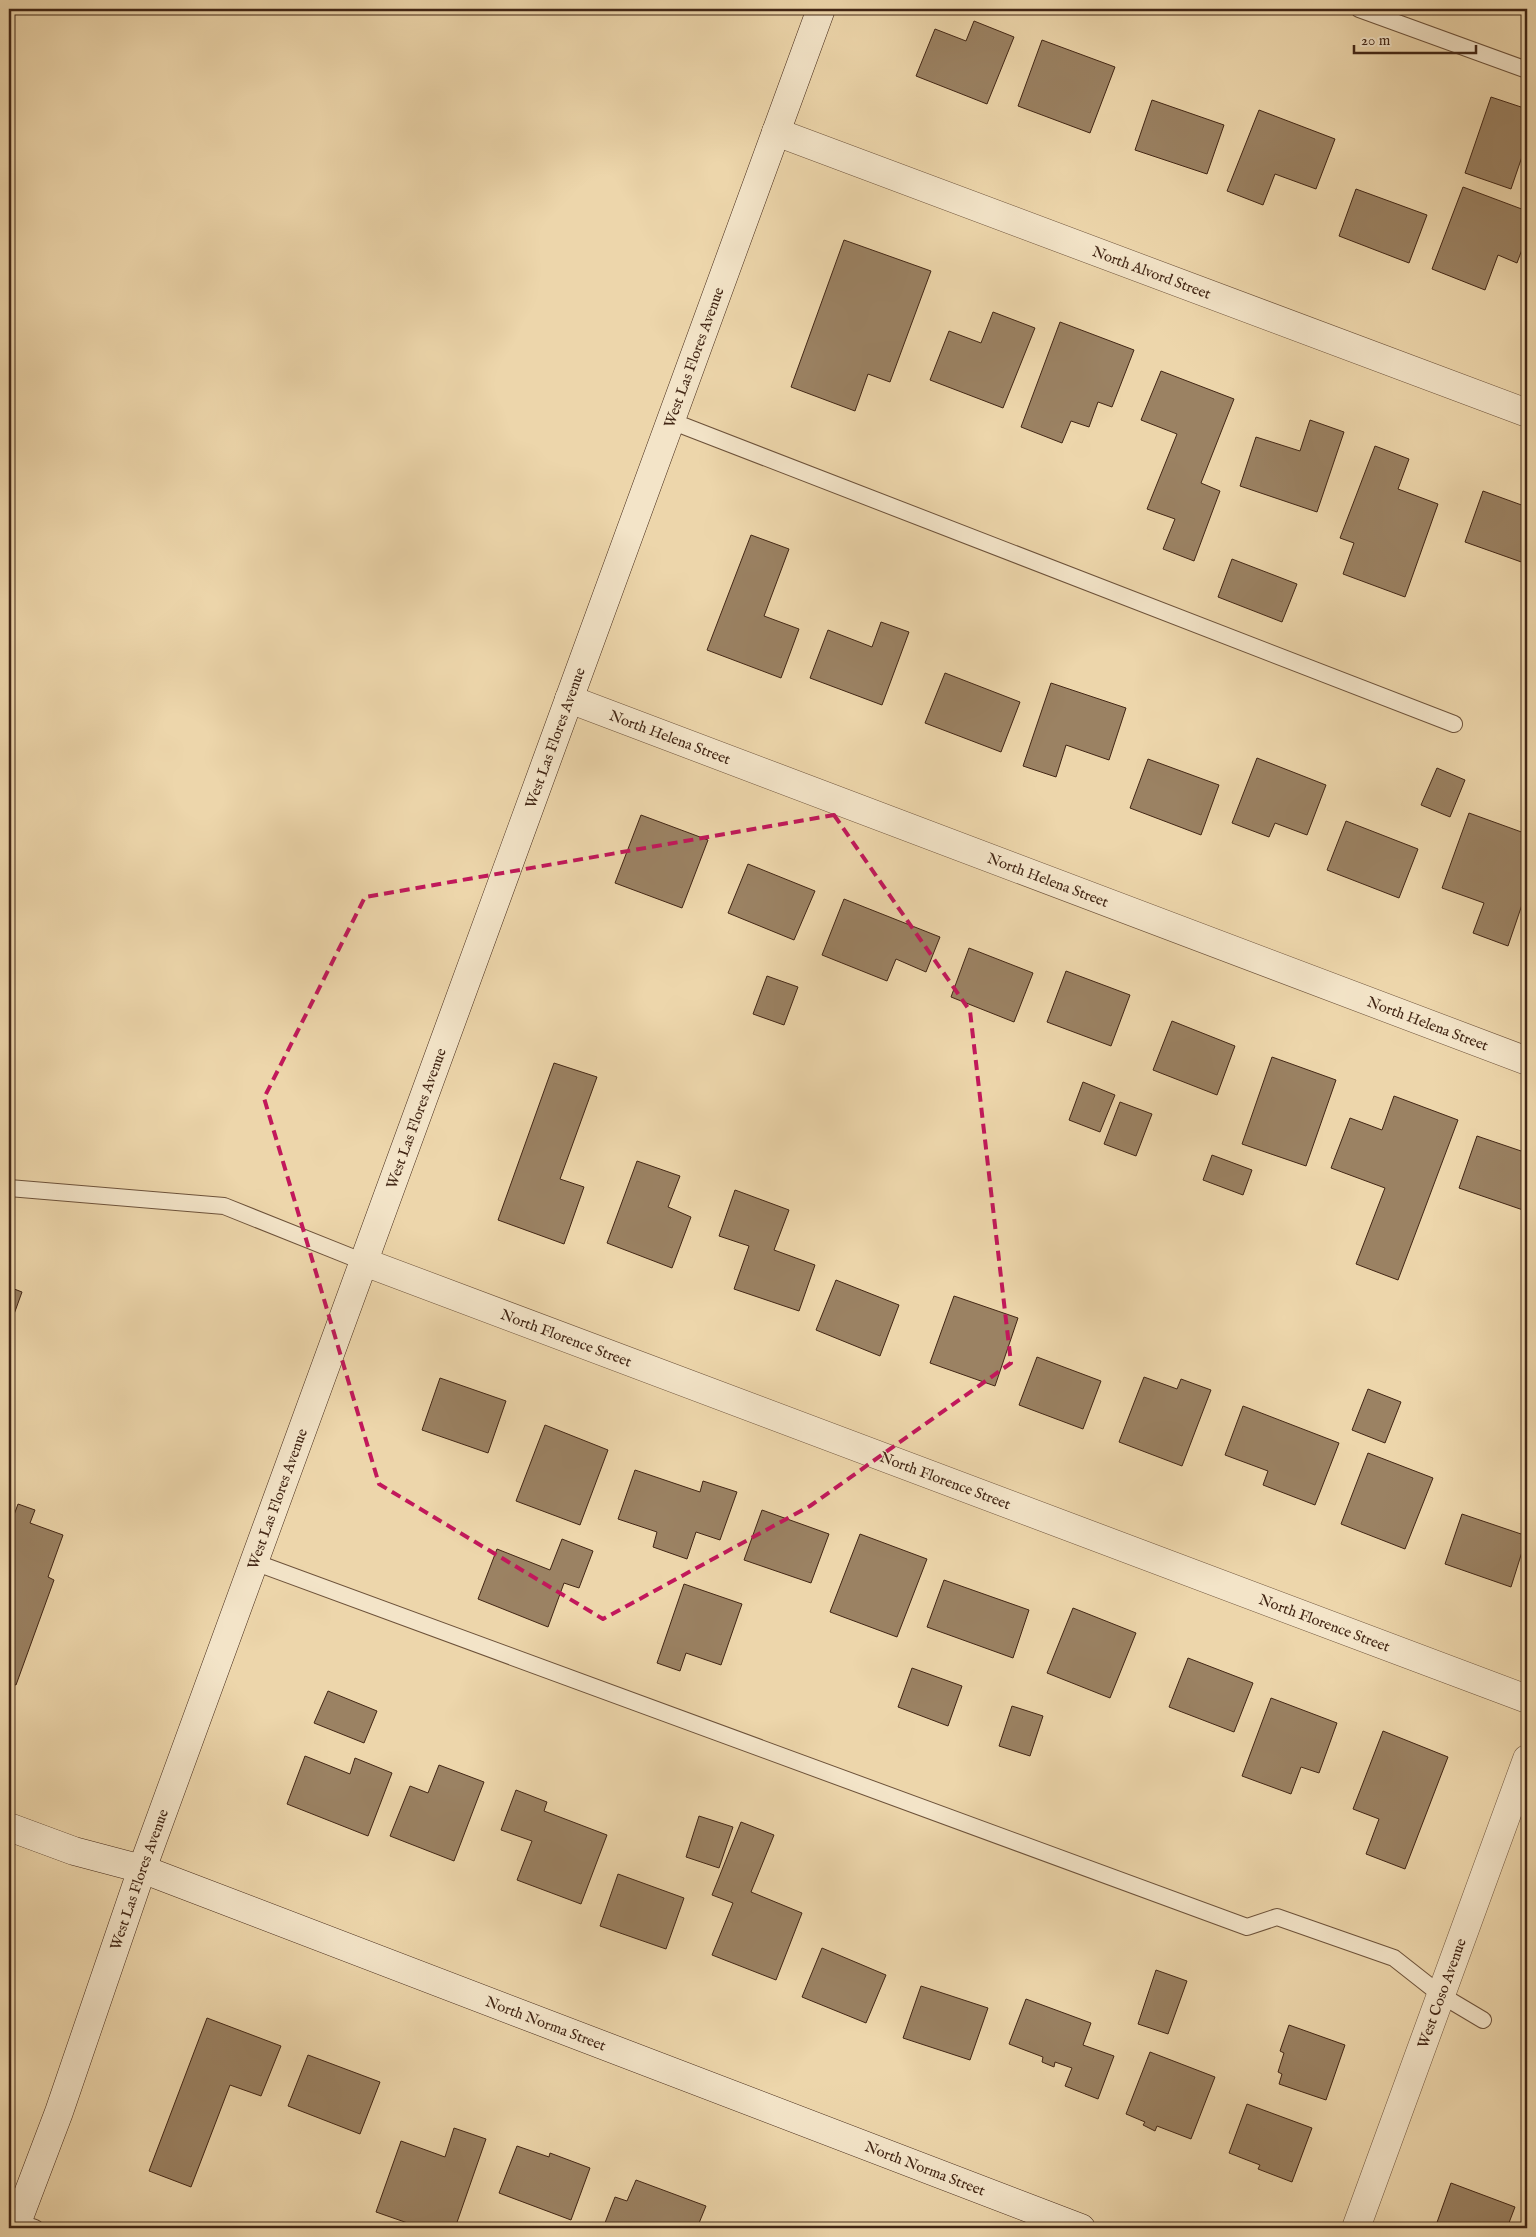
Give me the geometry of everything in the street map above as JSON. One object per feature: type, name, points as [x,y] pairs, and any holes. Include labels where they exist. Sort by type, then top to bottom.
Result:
[{"type":"street","name":"West Las Flores Avenue","points":[[23,2226],[62,2103],[142,1869],[821,9]]},
{"type":"street","name":"North Alvord Street","points":[[776,132],[1527,413]]},
{"type":"street","name":"North Helena Street","points":[[569,699],[1527,1061]]},
{"type":"street","name":"North Florence Street","points":[[364,1262],[1527,1699]]},
{"type":"street","name":"West Coso Avenue","points":[[1356,2228],[1527,1759]]},
{"type":"street","name":"North Norma Street","points":[[9,1827],[74,1851],[142,1869],[1081,2228]]},
{"type":"lane","points":[[1359,9],[1527,70]]},
{"type":"lane","points":[[671,421],[1454,724]]},
{"type":"lane","points":[[9,1188],[224,1206],[364,1262]]},
{"type":"lane","points":[[254,1562],[1247,1927],[1277,1918],[1378,1952],[1394,1958],[1441,1996],[1483,2020]]},
{"type":"highlighted area","points":[[834,815],[970,1011],[1011,1363],[810,1506],[603,1619],[379,1484],[264,1098],[365,897]]},
{"type":"building","points":[[974,21],[1014,37],[987,104],[916,76],[935,29],[966,41]]},
{"type":"building","points":[[1042,40],[1115,67],[1090,133],[1018,106]]},
{"type":"building","points":[[1491,97],[1527,109],[1527,142],[1511,189],[1465,173]]},
{"type":"building","points":[[1152,100],[1224,125],[1207,174],[1135,150]]},
{"type":"building","points":[[1259,110],[1335,139],[1316,189],[1275,174],[1263,205],[1227,191]]},
{"type":"building","points":[[1463,187],[1527,211],[1527,236],[1517,263],[1498,255],[1485,290],[1432,269]]},
{"type":"building","points":[[1356,189],[1427,215],[1409,263],[1339,236]]},
{"type":"building","points":[[844,240],[931,271],[890,382],[868,374],[855,411],[791,387]]},
{"type":"building","points":[[993,312],[1035,328],[1003,408],[930,380],[949,331],[981,343]]},
{"type":"building","points":[[1060,322],[1134,350],[1112,407],[1098,402],[1089,427],[1071,421],[1062,443],[1021,427]]},
{"type":"building","points":[[1161,371],[1234,399],[1201,483],[1220,491],[1194,561],[1163,549],[1175,519],[1147,509],[1177,434],[1141,420]]},
{"type":"building","points":[[1310,420],[1344,432],[1317,512],[1240,486],[1256,437],[1300,451]]},
{"type":"building","points":[[1375,446],[1409,459],[1398,489],[1438,504],[1405,597],[1343,574],[1354,543],[1340,538]]},
{"type":"building","points":[[1483,491],[1527,507],[1527,564],[1465,542]]},
{"type":"building","points":[[751,535],[789,549],[764,616],[799,629],[781,678],[707,650]]},
{"type":"building","points":[[1232,559],[1297,584],[1282,622],[1218,597]]},
{"type":"building","points":[[881,622],[909,632],[882,705],[810,678],[828,630],[872,647]]},
{"type":"building","points":[[945,673],[1020,702],[1001,752],[925,723]]},
{"type":"building","points":[[1051,683],[1126,708],[1109,760],[1066,745],[1056,777],[1023,766]]},
{"type":"building","points":[[1257,758],[1326,785],[1307,835],[1275,823],[1269,837],[1232,823]]},
{"type":"building","points":[[1148,759],[1219,785],[1201,835],[1130,808]]},
{"type":"building","points":[[1437,768],[1465,780],[1450,817],[1421,805]]},
{"type":"building","points":[[1469,813],[1527,834],[1527,890],[1508,946],[1473,933],[1484,903],[1442,888]]},
{"type":"building","points":[[641,815],[708,840],[682,908],[615,883]]},
{"type":"building","points":[[1346,821],[1418,849],[1399,898],[1327,870]]},
{"type":"building","points":[[748,864],[815,891],[794,940],[728,913]]},
{"type":"building","points":[[844,899],[940,937],[926,972],[896,959],[887,981],[822,955]]},
{"type":"building","points":[[969,948],[1033,973],[1014,1022],[951,997]]},
{"type":"building","points":[[1066,971],[1130,995],[1111,1046],[1047,1022]]},
{"type":"building","points":[[767,976],[798,987],[784,1025],[753,1014]]},
{"type":"building","points":[[1172,1021],[1235,1046],[1217,1095],[1153,1070]]},
{"type":"building","points":[[1272,1057],[1336,1080],[1306,1166],[1242,1144]]},
{"type":"building","points":[[554,1063],[597,1077],[560,1179],[584,1187],[564,1244],[498,1220]]},
{"type":"building","points":[[1083,1082],[1115,1095],[1100,1132],[1069,1120]]},
{"type":"building","points":[[1394,1096],[1458,1120],[1398,1280],[1356,1264],[1385,1188],[1331,1168],[1350,1118],[1382,1130]]},
{"type":"building","points":[[1120,1102],[1152,1114],[1136,1156],[1104,1144]]},
{"type":"building","points":[[1477,1136],[1527,1153],[1527,1197],[1523,1210],[1459,1188]]},
{"type":"building","points":[[1212,1155],[1252,1170],[1243,1195],[1203,1180]]},
{"type":"building","points":[[637,1161],[680,1176],[668,1207],[691,1217],[672,1268],[607,1243]]},
{"type":"building","points":[[735,1190],[789,1210],[774,1250],[815,1265],[799,1311],[734,1289],[749,1246],[719,1236]]},
{"type":"building","points":[[836,1280],[899,1305],[880,1356],[816,1330]]},
{"type":"building","points":[[9,1287],[22,1292],[9,1328]]},
{"type":"building","points":[[954,1296],[1018,1318],[995,1386],[930,1363]]},
{"type":"building","points":[[1037,1357],[1101,1381],[1083,1429],[1019,1405]]},
{"type":"building","points":[[1144,1377],[1177,1389],[1181,1379],[1211,1390],[1182,1466],[1119,1442]]},
{"type":"building","points":[[440,1378],[506,1401],[488,1453],[422,1430]]},
{"type":"building","points":[[1368,1389],[1401,1402],[1385,1443],[1352,1430]]},
{"type":"building","points":[[1243,1406],[1339,1443],[1315,1505],[1263,1485],[1268,1471],[1225,1455]]},
{"type":"building","points":[[545,1425],[608,1450],[580,1525],[516,1501]]},
{"type":"building","points":[[1368,1453],[1433,1478],[1405,1549],[1341,1524]]},
{"type":"building","points":[[635,1470],[700,1492],[703,1481],[737,1492],[720,1540],[696,1532],[687,1559],[653,1547],[657,1532],[618,1519]]},
{"type":"building","points":[[18,1504],[35,1510],[30,1523],[63,1535],[48,1577],[54,1580],[16,1685],[9,1683],[9,1513],[14,1515]]},
{"type":"building","points":[[762,1510],[829,1534],[811,1583],[744,1560]]},
{"type":"building","points":[[1462,1514],[1527,1536],[1511,1587],[1445,1564]]},
{"type":"building","points":[[860,1534],[927,1559],[897,1637],[830,1612]]},
{"type":"building","points":[[562,1539],[593,1551],[579,1588],[564,1583],[548,1627],[478,1599],[497,1549],[550,1570]]},
{"type":"building","points":[[944,1580],[1029,1610],[1013,1658],[927,1627]]},
{"type":"building","points":[[684,1584],[742,1604],[721,1665],[686,1653],[680,1671],[657,1663]]},
{"type":"building","points":[[1073,1608],[1136,1633],[1110,1698],[1047,1673]]},
{"type":"building","points":[[1188,1658],[1253,1683],[1234,1732],[1169,1707]]},
{"type":"building","points":[[912,1668],[962,1686],[948,1726],[898,1707]]},
{"type":"building","points":[[328,1691],[377,1711],[364,1743],[314,1723]]},
{"type":"building","points":[[1271,1698],[1337,1723],[1319,1773],[1301,1767],[1291,1794],[1242,1776]]},
{"type":"building","points":[[1012,1706],[1043,1716],[1030,1756],[999,1746]]},
{"type":"building","points":[[1383,1731],[1448,1757],[1405,1869],[1366,1854],[1379,1819],[1353,1809]]},
{"type":"building","points":[[305,1756],[350,1774],[355,1758],[392,1773],[368,1836],[287,1804]]},
{"type":"building","points":[[439,1765],[484,1782],[454,1861],[390,1836],[410,1786],[428,1793]]},
{"type":"building","points":[[516,1790],[547,1802],[544,1811],[607,1835],[581,1904],[517,1880],[532,1841],[501,1830]]},
{"type":"building","points":[[699,1816],[733,1827],[719,1868],[686,1857]]},
{"type":"building","points":[[741,1822],[774,1835],[751,1892],[802,1913],[776,1980],[712,1955],[733,1903],[712,1895]]},
{"type":"building","points":[[618,1874],[684,1898],[666,1949],[600,1926]]},
{"type":"building","points":[[822,1948],[886,1975],[866,2023],[802,1997]]},
{"type":"building","points":[[1156,1970],[1187,1981],[1168,2034],[1138,2024]]},
{"type":"building","points":[[921,1986],[988,2008],[970,2060],[903,2038]]},
{"type":"building","points":[[1026,1999],[1091,2023],[1083,2045],[1114,2056],[1098,2099],[1065,2086],[1072,2068],[1055,2062],[1054,2067],[1042,2062],[1043,2057],[1009,2044]]},
{"type":"building","points":[[207,2018],[281,2046],[261,2096],[230,2085],[191,2187],[149,2171]]},
{"type":"building","points":[[1289,2025],[1345,2045],[1326,2100],[1279,2084],[1282,2074],[1278,2072],[1284,2053],[1280,2051]]},
{"type":"building","points":[[1150,2052],[1215,2077],[1191,2139],[1157,2126],[1155,2131],[1143,2125],[1145,2122],[1126,2114]]},
{"type":"building","points":[[308,2055],[380,2082],[360,2134],[288,2106]]},
{"type":"building","points":[[1247,2104],[1312,2128],[1292,2182],[1258,2169],[1260,2165],[1229,2153]]},
{"type":"building","points":[[454,2128],[486,2139],[455,2228],[422,2228],[376,2212],[401,2141],[445,2157]]},
{"type":"building","points":[[517,2146],[549,2157],[550,2153],[590,2168],[571,2220],[499,2193]]},
{"type":"building","points":[[636,2180],[706,2206],[697,2228],[603,2228],[615,2197],[627,2201]]},
{"type":"building","points":[[1451,2183],[1515,2207],[1507,2228],[1435,2228]]}]
